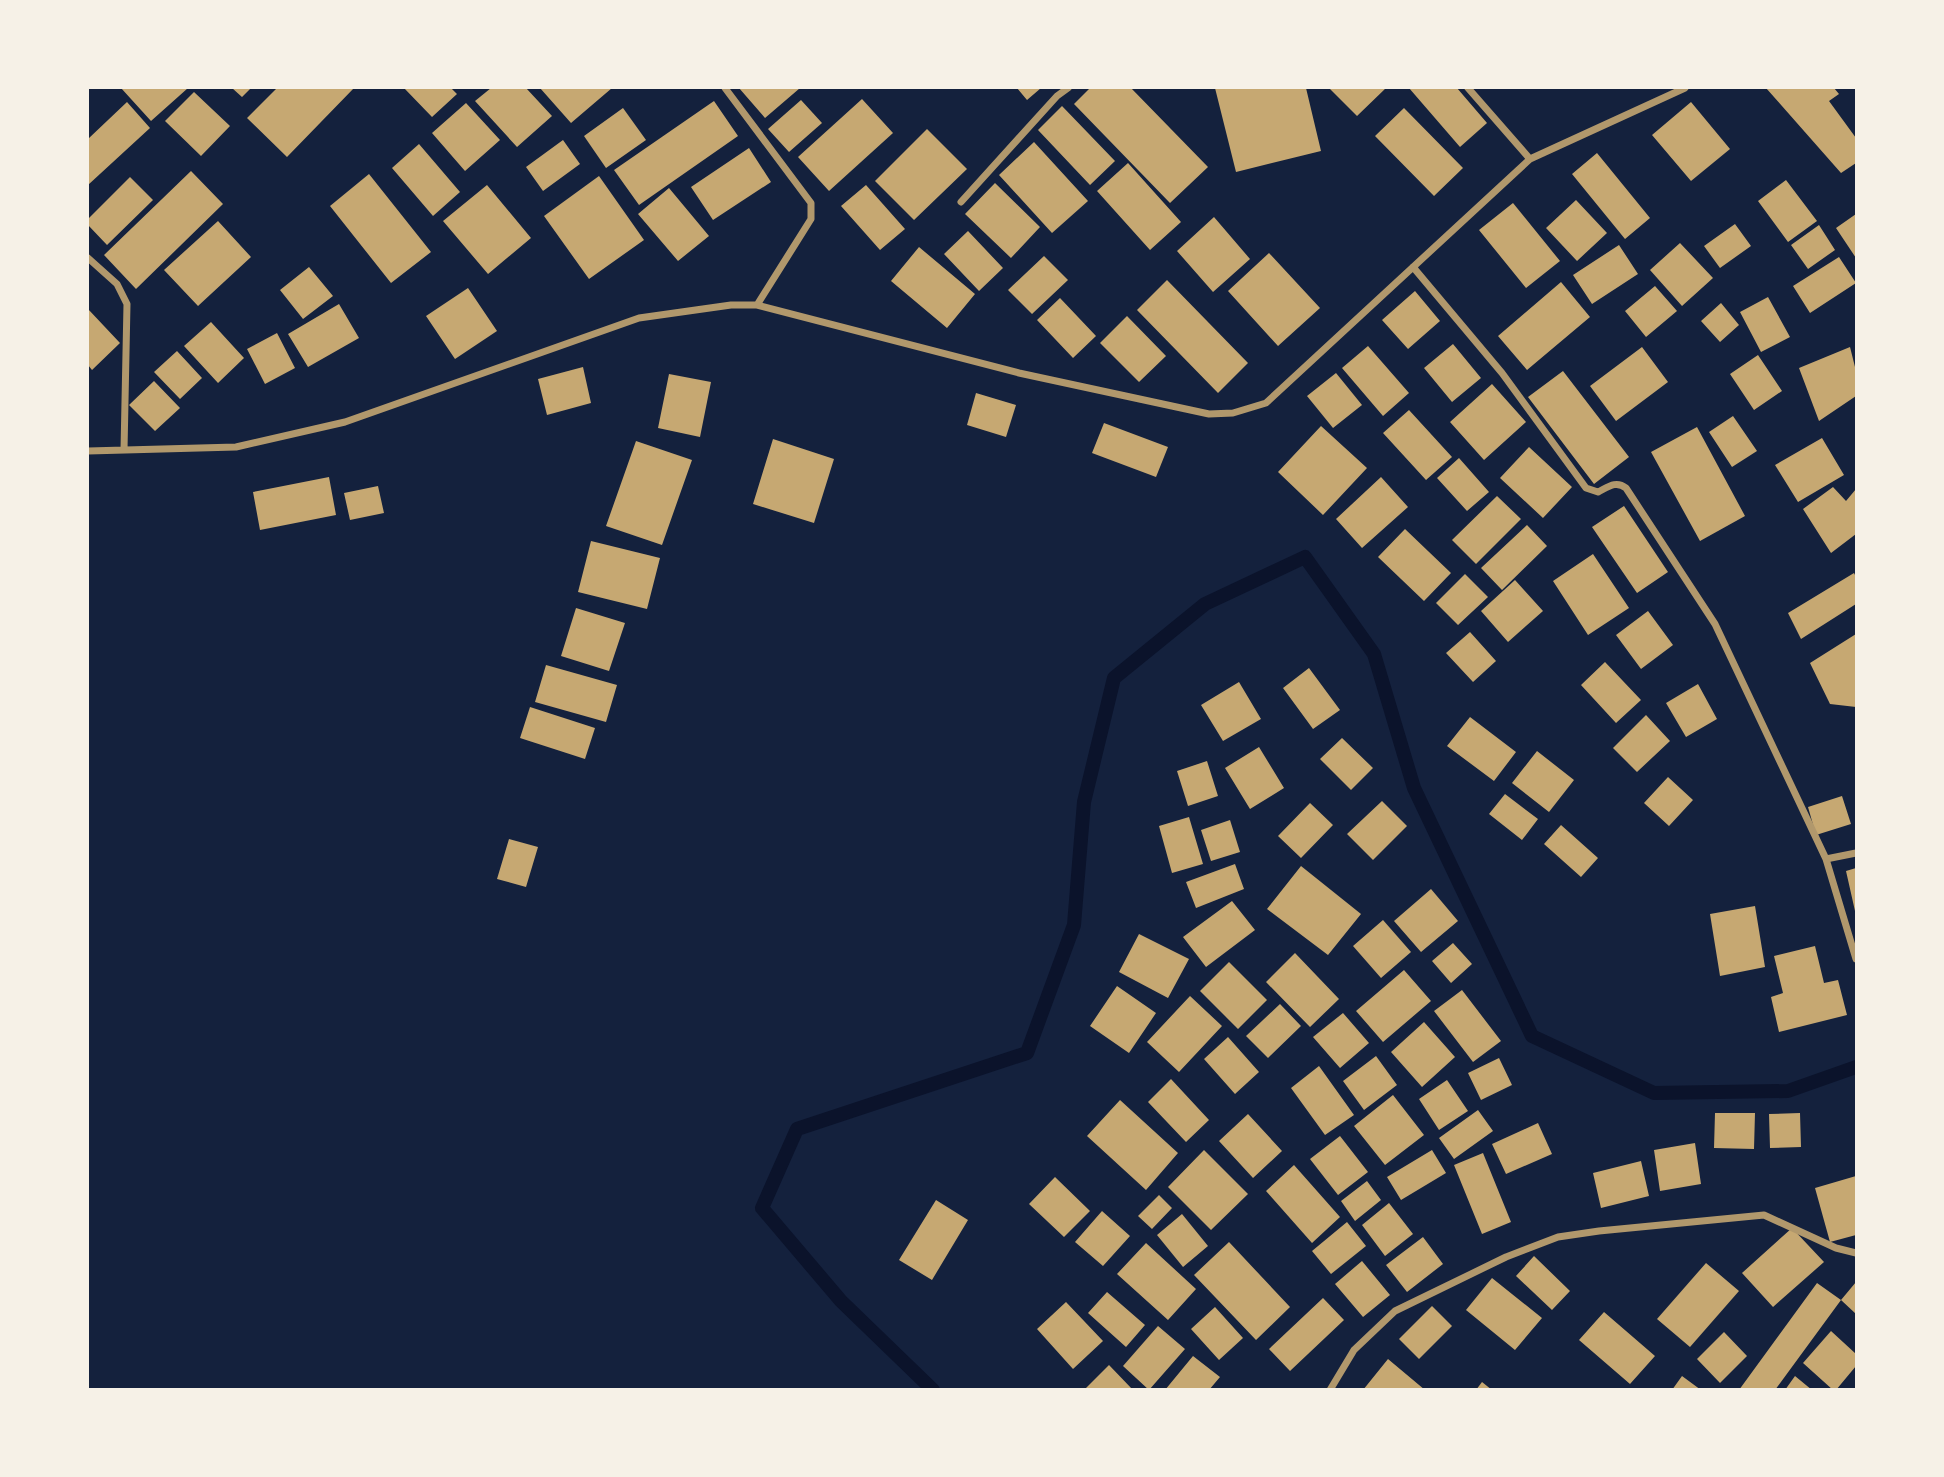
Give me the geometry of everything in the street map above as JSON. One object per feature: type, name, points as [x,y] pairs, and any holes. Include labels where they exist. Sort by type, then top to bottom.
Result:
[{"type":"street","points":[[725,88],[811,203],[811,219],[757,305]]},
{"type":"street","points":[[961,202],[1057,96],[1068,88]]},
{"type":"street","points":[[1468,88],[1530,159]]},
{"type":"street","points":[[88,451],[236,447],[345,422],[639,318],[731,305],[757,305],[1019,373],[1209,414],[1233,413],[1266,403],[1530,159],[1685,88]]},
{"type":"street","points":[[88,258],[117,284],[128,304],[124,450]]},
{"type":"street","points":[[1413,267],[1502,373],[1586,488],[1598,492],[1614,484],[1626,488],[1715,624],[1826,859],[1857,959]]},
{"type":"street","points":[[1826,859],[1857,853]]},
{"type":"street","points":[[1330,1390],[1354,1350],[1395,1311],[1506,1256],[1558,1237],[1764,1215],[1836,1248],[1857,1253]]},
{"type":"building","points":[[121,88],[188,88],[151,121]]},
{"type":"building","points":[[232,88],[251,88],[242,97]]},
{"type":"building","points":[[277,88],[354,88],[287,157],[247,118]]},
{"type":"building","points":[[404,88],[451,88],[457,94],[432,117]]},
{"type":"building","points":[[491,88],[526,88],[552,116],[517,147],[475,101]]},
{"type":"building","points":[[540,88],[612,88],[571,123]]},
{"type":"building","points":[[739,88],[800,88],[765,118]]},
{"type":"building","points":[[1017,88],[1041,88],[1027,100]]},
{"type":"building","points":[[1090,88],[1131,88],[1208,167],[1170,203],[1074,104]]},
{"type":"building","points":[[1215,88],[1306,88],[1321,151],[1236,172]]},
{"type":"building","points":[[1329,88],[1386,88],[1357,116]]},
{"type":"building","points":[[1409,88],[1457,88],[1487,123],[1460,147]]},
{"type":"building","points":[[1766,88],[1834,88],[1839,94],[1829,101],[1856,138],[1856,163],[1841,173]]},
{"type":"building","points":[[194,92],[230,126],[201,156],[165,121]]},
{"type":"building","points":[[862,99],[893,133],[829,191],[798,157]]},
{"type":"building","points":[[801,100],[822,123],[789,152],[768,129]]},
{"type":"building","points":[[714,101],[738,136],[639,205],[614,170]]},
{"type":"building","points":[[127,102],[150,128],[88,185],[88,139]]},
{"type":"building","points":[[1691,102],[1730,149],[1691,181],[1652,135]]},
{"type":"building","points":[[466,103],[500,140],[465,171],[432,133]]},
{"type":"building","points":[[1062,106],[1115,161],[1090,185],[1038,130]]},
{"type":"building","points":[[623,108],[646,140],[606,168],[584,136]]},
{"type":"building","points":[[1404,108],[1463,168],[1434,196],[1375,136]]},
{"type":"building","points":[[927,129],[967,169],[914,220],[875,181]]},
{"type":"building","points":[[563,140],[580,164],[543,191],[526,167]]},
{"type":"building","points":[[1034,142],[1088,201],[1052,233],[999,175]]},
{"type":"building","points":[[419,144],[460,192],[433,216],[392,168]]},
{"type":"building","points":[[749,148],[771,182],[713,220],[691,187]]},
{"type":"building","points":[[1597,153],[1650,218],[1625,239],[1572,174]]},
{"type":"building","points":[[1128,163],[1181,222],[1150,250],[1097,191]]},
{"type":"building","points":[[191,171],[223,204],[136,289],[104,255]]},
{"type":"building","points":[[369,174],[431,252],[391,283],[330,206]]},
{"type":"building","points":[[599,176],[644,240],[589,279],[544,216]]},
{"type":"building","points":[[130,177],[153,200],[107,245],[88,225],[88,219]]},
{"type":"building","points":[[1786,180],[1817,221],[1788,242],[1758,201]]},
{"type":"building","points":[[995,183],[1040,227],[1011,258],[965,214]]},
{"type":"building","points":[[487,185],[531,238],[488,274],[443,221]]},
{"type":"building","points":[[866,185],[905,229],[880,250],[841,206]]},
{"type":"building","points":[[669,188],[709,236],[678,261],[638,214]]},
{"type":"building","points":[[1576,200],[1607,233],[1577,261],[1546,228]]},
{"type":"building","points":[[1513,203],[1560,261],[1526,288],[1479,230]]},
{"type":"building","points":[[1856,214],[1856,258],[1836,228]]},
{"type":"building","points":[[1214,217],[1250,259],[1213,292],[1177,251]]},
{"type":"building","points":[[218,221],[251,257],[198,306],[164,270]]},
{"type":"building","points":[[1735,224],[1751,246],[1720,268],[1704,246]]},
{"type":"building","points":[[1819,225],[1835,250],[1808,269],[1791,245]]},
{"type":"building","points":[[968,231],[1003,268],[979,291],[944,254]]},
{"type":"building","points":[[1680,243],[1713,278],[1682,306],[1650,270]]},
{"type":"building","points":[[1619,245],[1638,274],[1592,304],[1573,275]]},
{"type":"building","points":[[919,247],[975,294],[947,328],[891,281]]},
{"type":"building","points":[[1269,253],[1320,308],[1278,346],[1228,291]]},
{"type":"building","points":[[1044,256],[1068,280],[1032,314],[1008,290]]},
{"type":"building","points":[[1839,257],[1856,283],[1810,313],[1793,286]]},
{"type":"building","points":[[309,267],[333,296],[303,319],[280,290]]},
{"type":"building","points":[[1167,280],[1248,363],[1218,393],[1137,310]]},
{"type":"building","points":[[1561,282],[1590,317],[1527,370],[1498,336]]},
{"type":"building","points":[[1655,286],[1677,311],[1646,337],[1625,311]]},
{"type":"building","points":[[468,288],[497,331],[455,359],[426,316]]},
{"type":"building","points":[[1415,291],[1440,321],[1408,349],[1382,320]]},
{"type":"building","points":[[1768,297],[1790,337],[1761,352],[1740,312]]},
{"type":"building","points":[[1060,298],[1096,336],[1073,358],[1037,320]]},
{"type":"building","points":[[1721,303],[1739,325],[1720,342],[1701,321]]},
{"type":"building","points":[[339,304],[359,338],[308,367],[288,334]]},
{"type":"building","points":[[88,309],[120,343],[92,370],[88,365]]},
{"type":"building","points":[[1127,316],[1166,356],[1139,382],[1100,343]]},
{"type":"building","points":[[211,322],[244,358],[218,383],[184,346]]},
{"type":"building","points":[[277,333],[295,368],[265,384],[247,349]]},
{"type":"building","points":[[1453,344],[1481,378],[1452,402],[1424,368]]},
{"type":"building","points":[[1368,346],[1409,393],[1383,416],[1342,368]]},
{"type":"building","points":[[1642,347],[1668,382],[1616,421],[1590,386]]},
{"type":"building","points":[[1850,347],[1856,371],[1856,396],[1819,421],[1799,368]]},
{"type":"building","points":[[177,351],[202,378],[180,399],[154,372]]},
{"type":"building","points":[[1758,355],[1782,391],[1754,410],[1730,374]]},
{"type":"building","points":[[583,367],[591,403],[547,415],[538,379]]},
{"type":"building","points":[[1563,371],[1629,457],[1594,484],[1528,397]]},
{"type":"building","points":[[1336,373],[1362,405],[1333,428],[1307,396]]},
{"type":"building","points":[[669,374],[711,382],[700,437],[658,428]]},
{"type":"building","points":[[154,381],[180,408],[155,431],[129,405]]},
{"type":"building","points":[[1492,384],[1526,422],[1484,460],[1450,422]]},
{"type":"building","points":[[976,393],[1016,405],[1006,437],[967,425]]},
{"type":"building","points":[[1409,410],[1452,457],[1426,480],[1383,433]]},
{"type":"building","points":[[1733,416],[1757,451],[1732,467],[1709,432]]},
{"type":"building","points":[[1104,423],[1168,447],[1156,477],[1092,453]]},
{"type":"building","points":[[1321,426],[1367,468],[1323,515],[1278,472]]},
{"type":"building","points":[[1697,427],[1745,516],[1700,541],[1651,452]]},
{"type":"building","points":[[1822,438],[1844,475],[1798,502],[1775,465]]},
{"type":"building","points":[[773,439],[834,459],[814,523],[753,504]]},
{"type":"building","points":[[636,441],[692,460],[662,545],[606,526]]},
{"type":"building","points":[[1529,447],[1572,487],[1543,518],[1500,478]]},
{"type":"building","points":[[1459,458],[1489,492],[1467,511],[1437,478]]},
{"type":"building","points":[[329,477],[336,515],[260,530],[253,492]]},
{"type":"building","points":[[1381,477],[1408,507],[1362,548],[1336,519]]},
{"type":"building","points":[[378,486],[384,513],[350,520],[344,493]]},
{"type":"building","points":[[1833,487],[1846,501],[1856,489],[1856,534],[1831,553],[1803,509]]},
{"type":"building","points":[[1497,496],[1521,519],[1476,564],[1452,540]]},
{"type":"building","points":[[1624,506],[1668,572],[1637,593],[1592,527]]},
{"type":"building","points":[[1527,525],[1547,546],[1502,590],[1481,568]]},
{"type":"building","points":[[1405,529],[1451,573],[1424,601],[1378,557]]},
{"type":"building","points":[[591,541],[660,558],[647,609],[578,592]]},
{"type":"building","points":[[1593,554],[1629,608],[1588,635],[1553,581]]},
{"type":"building","points":[[1854,573],[1856,604],[1801,639],[1788,613]]},
{"type":"building","points":[[1465,574],[1488,597],[1458,625],[1436,603]]},
{"type":"building","points":[[1515,580],[1543,611],[1508,642],[1481,611]]},
{"type":"building","points":[[576,608],[625,623],[609,671],[561,656]]},
{"type":"building","points":[[1648,611],[1673,645],[1641,669],[1616,635]]},
{"type":"building","points":[[1470,632],[1496,661],[1473,682],[1446,653]]},
{"type":"building","points":[[1856,634],[1856,707],[1830,704],[1810,663]]},
{"type":"building","points":[[1605,662],[1641,700],[1616,723],[1581,685]]},
{"type":"building","points":[[546,665],[617,685],[606,722],[535,702]]},
{"type":"building","points":[[1309,668],[1340,710],[1313,729],[1283,688]]},
{"type":"building","points":[[1239,682],[1261,719],[1223,741],[1201,705]]},
{"type":"building","points":[[1698,684],[1717,719],[1686,737],[1666,703]]},
{"type":"building","points":[[530,707],[595,728],[585,759],[520,738]]},
{"type":"building","points":[[1646,715],[1670,741],[1637,772],[1613,748]]},
{"type":"building","points":[[1470,717],[1516,752],[1494,781],[1447,746]]},
{"type":"building","points":[[1342,738],[1373,768],[1351,790],[1320,759]]},
{"type":"building","points":[[1259,747],[1284,788],[1250,809],[1225,768]]},
{"type":"building","points":[[1537,751],[1574,780],[1549,812],[1512,783]]},
{"type":"building","points":[[1207,761],[1218,796],[1188,806],[1177,771]]},
{"type":"building","points":[[1668,777],[1693,800],[1669,826],[1644,803]]},
{"type":"building","points":[[1505,794],[1538,819],[1522,840],[1489,814]]},
{"type":"building","points":[[1842,796],[1851,824],[1816,835],[1808,807]]},
{"type":"building","points":[[1382,801],[1407,826],[1373,860],[1347,834]]},
{"type":"building","points":[[1310,803],[1333,825],[1301,858],[1278,836]]},
{"type":"building","points":[[1189,817],[1203,864],[1172,873],[1159,826]]},
{"type":"building","points":[[1230,820],[1240,852],[1211,861],[1201,830]]},
{"type":"building","points":[[1561,825],[1598,858],[1581,877],[1544,844]]},
{"type":"building","points":[[509,839],[538,847],[526,887],[497,879]]},
{"type":"building","points":[[1235,864],[1244,889],[1196,908],[1186,882]]},
{"type":"building","points":[[1301,866],[1361,914],[1328,955],[1267,909]]},
{"type":"building","points":[[1856,868],[1856,911],[1855,911],[1846,871]]},
{"type":"building","points":[[1431,889],[1458,921],[1421,952],[1394,921]]},
{"type":"building","points":[[1232,901],[1255,930],[1206,967],[1183,937]]},
{"type":"building","points":[[1755,906],[1765,967],[1720,976],[1710,914]]},
{"type":"building","points":[[1383,920],[1411,952],[1381,978],[1353,946]]},
{"type":"building","points":[[1139,934],[1189,959],[1168,998],[1119,972]]},
{"type":"building","points":[[1453,943],[1472,964],[1451,983],[1432,961]]},
{"type":"building","points":[[1815,946],[1824,983],[1838,980],[1847,1015],[1779,1032],[1771,997],[1783,993],[1774,956]]},
{"type":"building","points":[[1295,953],[1339,999],[1310,1027],[1266,982]]},
{"type":"building","points":[[1229,962],[1267,1000],[1238,1029],[1200,991]]},
{"type":"building","points":[[1404,970],[1431,1001],[1383,1042],[1356,1011]]},
{"type":"building","points":[[1117,986],[1156,1013],[1129,1053],[1090,1026]]},
{"type":"building","points":[[1462,990],[1501,1041],[1473,1062],[1434,1011]]},
{"type":"building","points":[[1190,996],[1222,1026],[1179,1072],[1147,1042]]},
{"type":"building","points":[[1280,1004],[1301,1026],[1268,1058],[1246,1036]]},
{"type":"building","points":[[1343,1013],[1369,1043],[1340,1068],[1313,1037]]},
{"type":"building","points":[[1424,1022],[1455,1057],[1422,1087],[1391,1052]]},
{"type":"building","points":[[1228,1037],[1259,1072],[1235,1094],[1204,1059]]},
{"type":"building","points":[[1376,1056],[1397,1085],[1364,1110],[1343,1081]]},
{"type":"building","points":[[1499,1058],[1512,1085],[1481,1100],[1468,1073]]},
{"type":"building","points":[[1319,1066],[1354,1115],[1325,1135],[1291,1088]]},
{"type":"building","points":[[1171,1079],[1209,1120],[1186,1142],[1148,1102]]},
{"type":"building","points":[[1447,1080],[1468,1111],[1439,1130],[1419,1099]]},
{"type":"building","points":[[1393,1095],[1424,1135],[1385,1165],[1354,1126]]},
{"type":"building","points":[[1120,1100],[1178,1153],[1146,1190],[1087,1136]]},
{"type":"building","points":[[1478,1110],[1493,1131],[1454,1159],[1439,1138]]},
{"type":"building","points":[[1715,1113],[1755,1113],[1754,1149],[1714,1148]]},
{"type":"building","points":[[1800,1113],[1801,1147],[1770,1148],[1769,1114]]},
{"type":"building","points":[[1248,1114],[1282,1151],[1253,1178],[1219,1141]]},
{"type":"building","points":[[1538,1123],[1552,1154],[1506,1174],[1492,1144]]},
{"type":"building","points":[[1340,1136],[1368,1172],[1338,1195],[1310,1159]]},
{"type":"building","points":[[1695,1143],[1701,1184],[1660,1191],[1654,1150]]},
{"type":"building","points":[[1204,1150],[1248,1194],[1211,1230],[1168,1187]]},
{"type":"building","points":[[1432,1150],[1446,1173],[1401,1200],[1387,1177]]},
{"type":"building","points":[[1483,1153],[1511,1222],[1482,1234],[1454,1165]]},
{"type":"building","points":[[1641,1161],[1649,1196],[1601,1208],[1593,1173]]},
{"type":"building","points":[[1294,1165],[1340,1217],[1312,1243],[1266,1191]]},
{"type":"building","points":[[1856,1176],[1856,1235],[1830,1242],[1815,1188]]},
{"type":"building","points":[[1055,1177],[1090,1211],[1064,1237],[1029,1204]]},
{"type":"building","points":[[1367,1181],[1381,1200],[1355,1221],[1341,1201]]},
{"type":"building","points":[[1159,1195],[1172,1208],[1152,1229],[1138,1216]]},
{"type":"building","points":[[936,1200],[968,1220],[932,1280],[899,1260]]},
{"type":"building","points":[[1389,1203],[1413,1234],[1385,1256],[1362,1225]]},
{"type":"building","points":[[1102,1211],[1130,1236],[1103,1266],[1075,1242]]},
{"type":"building","points":[[1182,1214],[1208,1246],[1183,1267],[1157,1235]]},
{"type":"building","points":[[1347,1222],[1366,1246],[1331,1274],[1312,1251]]},
{"type":"building","points":[[1792,1228],[1824,1262],[1773,1307],[1742,1273]]},
{"type":"building","points":[[1423,1237],[1443,1264],[1407,1292],[1386,1265]]},
{"type":"building","points":[[1229,1242],[1290,1307],[1256,1340],[1194,1275]]},
{"type":"building","points":[[1146,1243],[1196,1289],[1168,1320],[1117,1274]]},
{"type":"building","points":[[1534,1256],[1570,1291],[1552,1310],[1516,1276]]},
{"type":"building","points":[[1362,1261],[1390,1295],[1363,1317],[1335,1284]]},
{"type":"building","points":[[1706,1263],[1739,1291],[1690,1347],[1657,1319]]},
{"type":"building","points":[[1492,1278],[1542,1318],[1515,1350],[1466,1310]]},
{"type":"building","points":[[1856,1282],[1856,1314],[1841,1300]]},
{"type":"building","points":[[1817,1283],[1841,1300],[1775,1390],[1739,1390]]},
{"type":"building","points":[[1107,1292],[1145,1325],[1126,1347],[1088,1313]]},
{"type":"building","points":[[1323,1298],[1344,1320],[1290,1371],[1269,1349]]},
{"type":"building","points":[[1066,1302],[1103,1341],[1073,1369],[1037,1329]]},
{"type":"building","points":[[1432,1306],[1452,1326],[1419,1359],[1399,1339]]},
{"type":"building","points":[[1215,1307],[1243,1338],[1219,1360],[1191,1329]]},
{"type":"building","points":[[1604,1312],[1655,1356],[1630,1384],[1579,1340]]},
{"type":"building","points":[[1158,1326],[1185,1349],[1149,1390],[1123,1366]]},
{"type":"building","points":[[1831,1331],[1856,1354],[1856,1366],[1836,1390],[1803,1363]]},
{"type":"building","points":[[1724,1332],[1747,1356],[1720,1383],[1697,1359]]},
{"type":"building","points":[[1193,1356],[1220,1377],[1209,1390],[1165,1390]]},
{"type":"building","points":[[1388,1359],[1425,1390],[1363,1390]]},
{"type":"building","points":[[1109,1365],[1133,1390],[1084,1390]]},
{"type":"building","points":[[1682,1376],[1701,1390],[1672,1390]]},
{"type":"building","points":[[1795,1376],[1812,1390],[1785,1390]]},
{"type":"building","points":[[1482,1382],[1492,1390],[1476,1390]]},
{"type":"waterway","points":[[933,1390],[841,1301],[762,1208],[797,1129],[1027,1053],[1074,925],[1084,802],[1114,678],[1205,604],[1305,557],[1374,654],[1414,788],[1532,1036],[1654,1093],[1788,1091],[1856,1067]]}]
